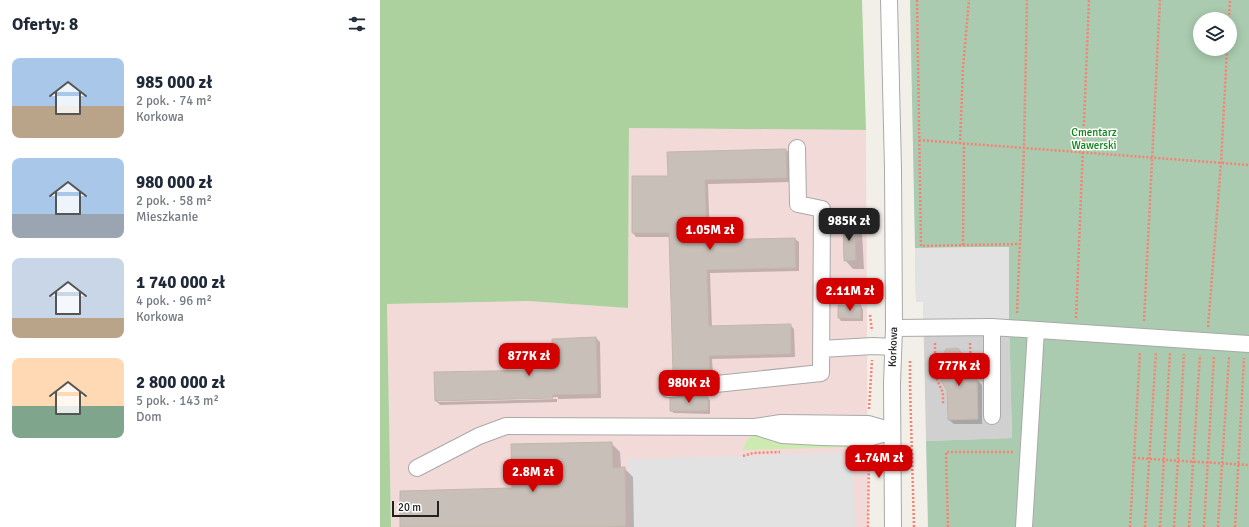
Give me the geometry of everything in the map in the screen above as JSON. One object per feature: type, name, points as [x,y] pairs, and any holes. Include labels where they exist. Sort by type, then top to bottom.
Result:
[{"type":"street","name":"Korkowa","points":[[889,0],[893,161],[893,527]]},
{"type":"street","points":[[668,389],[821,373],[822,209],[798,204],[797,148]]},
{"type":"street","points":[[992,327],[992,416]]},
{"type":"street","points":[[894,328],[1016,328],[1224,342]]},
{"type":"street","points":[[1024,527],[1036,330]]},
{"type":"street","points":[[821,349],[873,346],[893,347]]},
{"type":"street","points":[[417,468],[479,436],[506,426],[755,427],[781,423],[868,424],[892,431]]},
{"type":"path","points":[[917,0],[921,246],[1020,244]]},
{"type":"path","points":[[960,144],[963,68],[970,0]]},
{"type":"path","points":[[1016,328],[1024,149],[1026,0]]},
{"type":"path","points":[[1075,332],[1089,0]]},
{"type":"path","points":[[1160,0],[1143,330],[1163,338]]},
{"type":"path","points":[[1229,12],[1230,0]]},
{"type":"path","points":[[1218,527],[1222,463],[1224,342],[1222,163],[1227,56]]},
{"type":"path","points":[[919,140],[1249,165]]},
{"type":"path","points":[[963,245],[964,144]]},
{"type":"path","points":[[869,411],[872,384],[873,346],[870,314]]},
{"type":"path","points":[[936,337],[935,374],[943,393],[943,404]]},
{"type":"path","points":[[1130,527],[1134,458],[1163,338]]},
{"type":"path","points":[[1145,527],[1149,459],[1163,338]]},
{"type":"path","points":[[1160,527],[1164,460],[1163,338]]},
{"type":"path","points":[[1163,338],[1178,461],[1174,527]]},
{"type":"path","points":[[1189,527],[1193,462],[1224,342]]},
{"type":"path","points":[[1204,527],[1208,462],[1224,342]]},
{"type":"path","points":[[1224,342],[1239,464],[1235,527]]},
{"type":"path","points":[[868,527],[869,457],[866,453],[869,448]]},
{"type":"path","points":[[948,527],[946,452],[1028,451]]},
{"type":"path","points":[[1134,458],[1249,464]]},
{"type":"shaded area","points":[[629,128],[866,130],[868,527],[391,527],[387,304],[528,301],[628,308]]},
{"type":"shaded area","points":[[1009,247],[1009,321],[923,321],[923,302],[916,302],[915,248]]},
{"type":"shaded area","points":[[915,248],[1009,321],[1012,438],[926,441],[923,302],[916,302]]},
{"type":"shaded area","points":[[841,453],[841,465],[853,464],[855,527],[631,527],[628,459]]},
{"type":"green space","points":[[380,0],[862,0],[866,130],[629,128],[628,308],[528,301],[387,304],[391,527],[380,527]]},
{"type":"green space","name":"Cmentarz Wawerski","points":[[910,0],[1249,0],[1249,527],[928,527],[926,441],[1012,438],[1009,247],[915,248]]},
{"type":"green space","points":[[757,434],[856,445],[856,447],[743,450],[748,439]]},
{"type":"building","points":[[786,149],[787,178],[705,180],[707,240],[795,238],[796,268],[707,270],[709,326],[791,324],[791,354],[709,356],[710,370],[673,371],[669,233],[632,233],[632,176],[668,176],[667,152]]},
{"type":"building","points":[[843,222],[854,222],[856,260],[844,261]]},
{"type":"building","points":[[838,305],[861,305],[861,319],[838,318]]},
{"type":"building","points":[[596,337],[598,394],[553,395],[553,398],[435,401],[434,372],[547,370],[546,348],[552,348],[552,339]]},
{"type":"building","points":[[958,348],[964,358],[965,380],[977,379],[978,419],[948,420],[947,390],[941,381],[941,359],[946,349]]},
{"type":"building","points":[[689,396],[708,397],[708,411],[670,411],[670,398]]},
{"type":"building","points":[[612,442],[613,468],[625,467],[626,526],[400,527],[400,491],[512,488],[511,444]]}]
